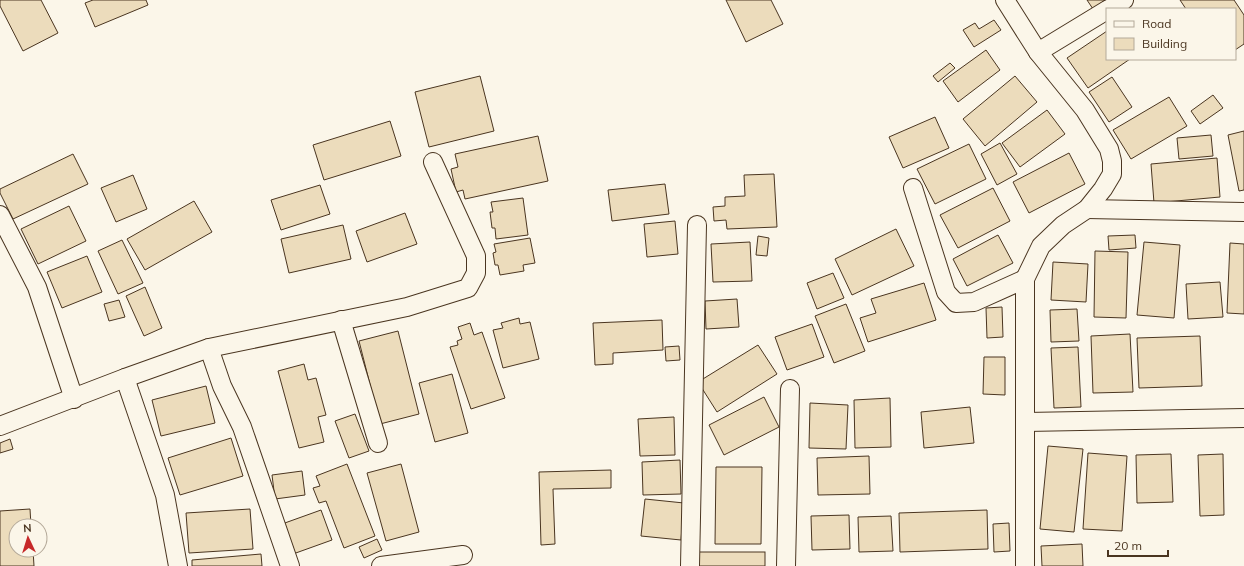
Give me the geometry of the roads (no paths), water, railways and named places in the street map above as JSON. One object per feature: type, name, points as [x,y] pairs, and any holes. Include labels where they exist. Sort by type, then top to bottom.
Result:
[{"type":"street","points":[[1005,0],[1038,52],[1085,110],[1109,149],[1112,161],[1112,174],[1104,189],[1087,209],[1063,225],[1041,246],[1025,279],[1025,566]]},
{"type":"street","points":[[1111,8],[1124,0]]},
{"type":"street","points":[[1038,52],[1106,11]]},
{"type":"street","points":[[0,426],[74,399],[125,378],[209,348],[407,307],[468,288],[476,273],[476,256],[433,162]]},
{"type":"street","points":[[913,188],[946,292],[956,303],[974,302],[1025,279]]},
{"type":"street","points":[[1087,209],[1244,212]]},
{"type":"street","points":[[0,215],[37,287],[74,399]]},
{"type":"street","points":[[690,566],[697,225]]},
{"type":"street","points":[[341,320],[378,443]]},
{"type":"street","points":[[209,348],[222,386],[242,427],[290,566]]},
{"type":"street","points":[[125,378],[165,494],[178,566]]},
{"type":"street","points":[[786,566],[790,389]]},
{"type":"street","points":[[1026,422],[1244,418]]},
{"type":"street","points":[[381,566],[463,555]]}]
